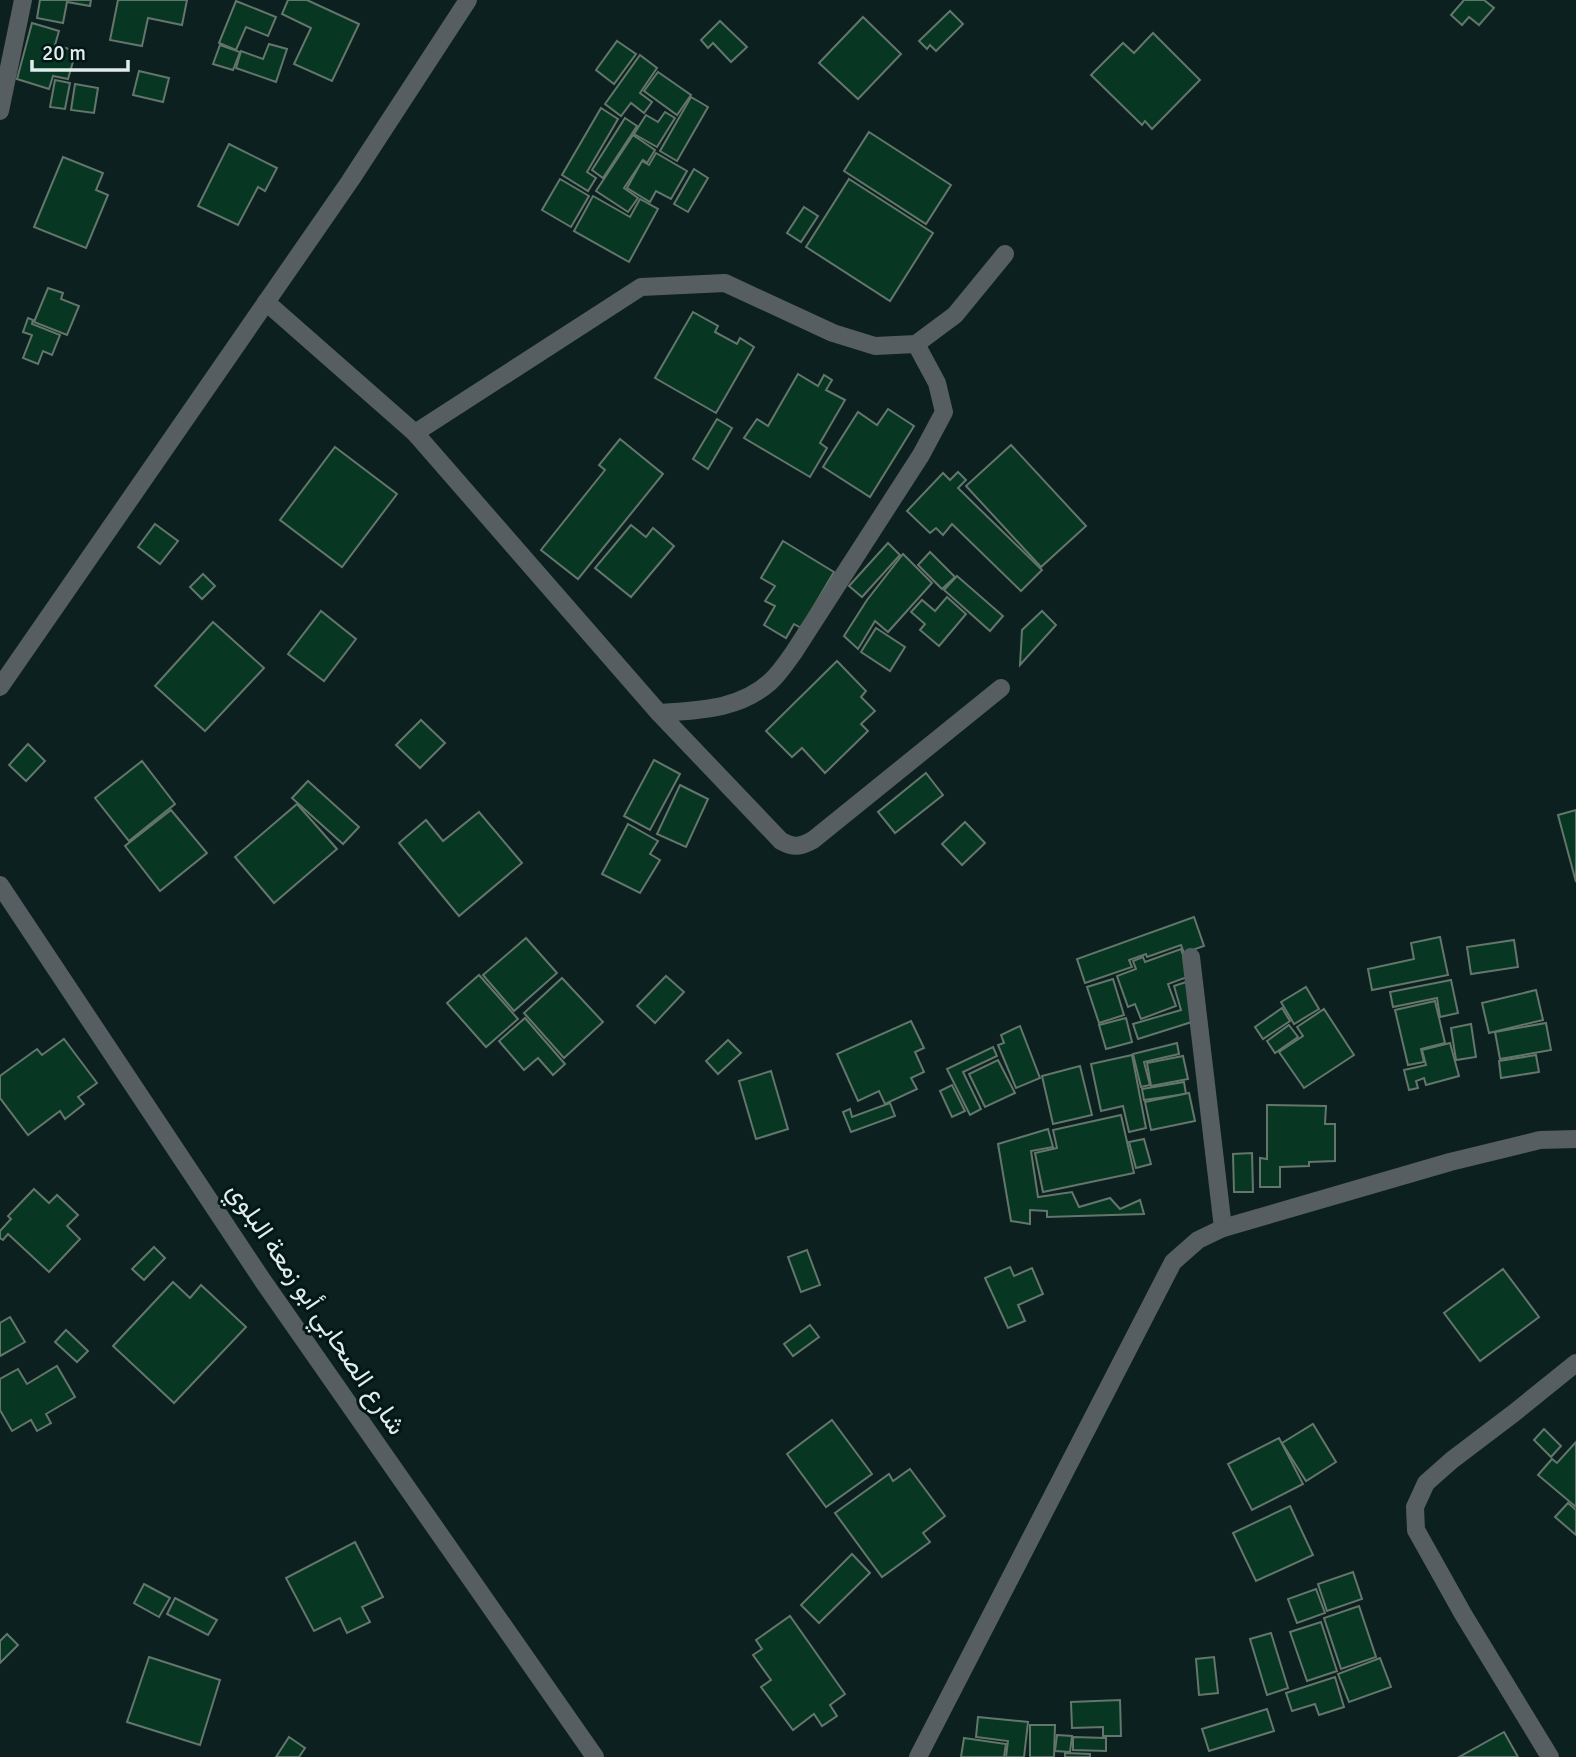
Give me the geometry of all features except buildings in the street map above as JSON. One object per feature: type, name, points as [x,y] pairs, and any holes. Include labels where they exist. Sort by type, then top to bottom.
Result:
[{"type":"street","points":[[0,111],[23,0]]},
{"type":"street","points":[[0,687],[350,181],[468,0]]},
{"type":"street","points":[[415,433],[640,287],[725,283],[833,333],[875,346],[916,344],[955,315],[1005,254]]},
{"type":"street","points":[[266,302],[415,433],[659,713],[781,841],[791,847],[801,847],[813,840],[1001,688]]},
{"type":"street","points":[[659,713],[715,709],[739,702],[757,693],[772,680],[794,652],[921,455],[944,412],[937,383],[916,344]]},
{"type":"street","name":"شارع الصحابي أبو زمعة البلوي","points":[[0,885],[263,1282],[594,1757]]},
{"type":"street","points":[[1191,957],[1223,1228]]},
{"type":"street","points":[[918,1757],[1173,1262],[1198,1240],[1223,1228],[1450,1162],[1540,1140],[1576,1139]]},
{"type":"street","points":[[1550,1757],[1463,1614],[1416,1530],[1415,1507],[1426,1483],[1576,1363]]}]
